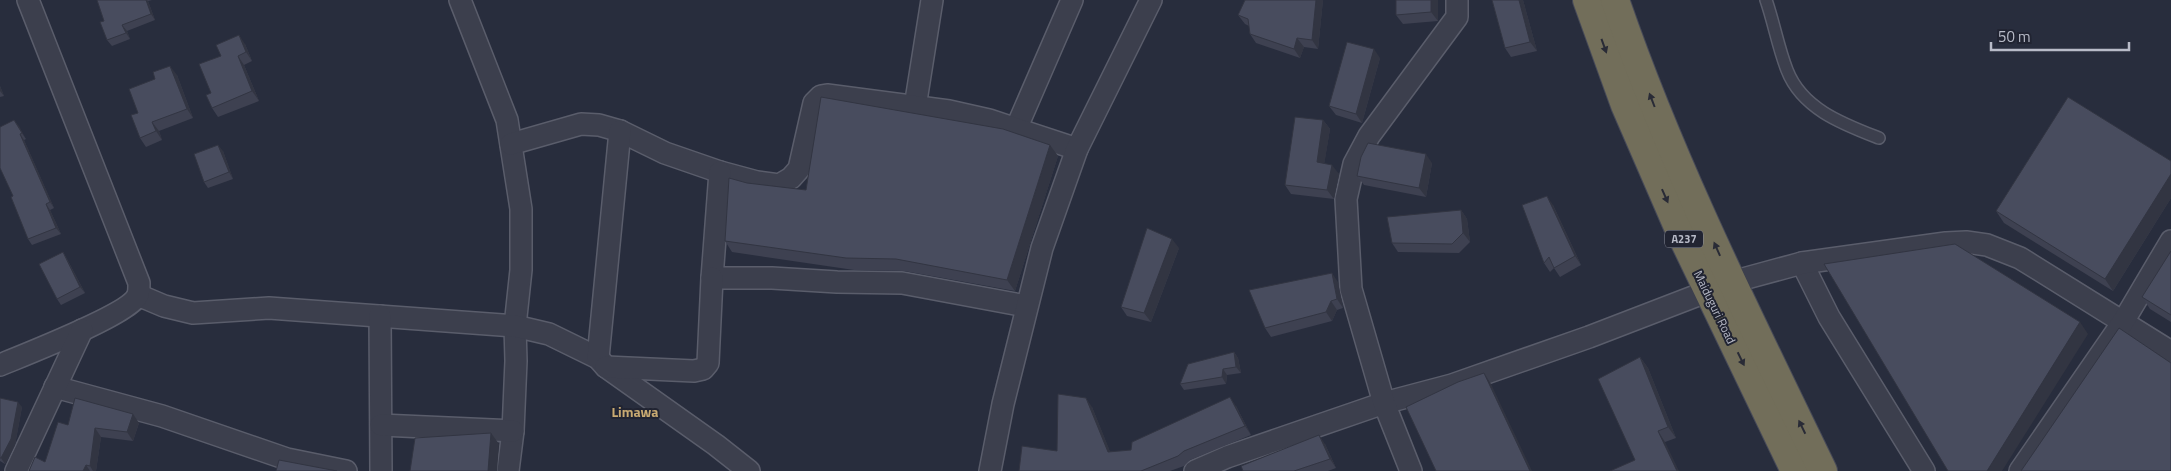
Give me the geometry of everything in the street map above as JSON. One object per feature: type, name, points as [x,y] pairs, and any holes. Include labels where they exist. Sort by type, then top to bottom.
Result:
[{"type":"highway","name":"Maiduguri Road","points":[[1587,0],[1625,104],[1719,286],[1823,471]]},
{"type":"highway","name":"Maiduguri Road","points":[[1615,0],[1668,141],[1719,286],[1795,471]]},
{"type":"street","points":[[0,365],[82,330],[129,306],[138,295],[139,283],[28,0]]},
{"type":"street","points":[[460,0],[507,120],[522,209],[521,270],[515,326],[516,361],[513,431],[508,471]]},
{"type":"street","points":[[915,107],[932,0]]},
{"type":"street","points":[[1016,129],[1072,0]]},
{"type":"street","points":[[990,471],[1026,306],[1042,248],[1077,149],[1151,0]]},
{"type":"street","points":[[1411,471],[1384,403],[1351,289],[1346,199],[1354,164],[1369,136],[1457,16],[1457,0]]},
{"type":"street","points":[[511,144],[581,124],[599,125],[620,131],[665,154],[720,172],[757,182],[779,185],[791,178],[799,169],[814,103],[821,96],[949,111],[1016,129],[1077,149]]},
{"type":"street","points":[[602,362],[620,131]]},
{"type":"street","points":[[602,362],[694,371],[703,369],[708,363],[720,172]]},
{"type":"street","points":[[2020,471],[2123,322],[2171,241]]},
{"type":"street","points":[[1195,471],[1227,457],[1384,403],[1452,384],[1589,337],[1719,286],[1802,263],[1946,243],[1966,242],[1987,245],[2020,258],[2171,352]]},
{"type":"street","points":[[1802,263],[1829,317],[1924,471]]},
{"type":"street","points":[[712,278],[772,278],[902,283],[1026,306]]},
{"type":"street","points":[[138,295],[164,306],[193,312],[269,308],[515,326],[549,334],[602,362],[716,444],[746,470]]},
{"type":"street","points":[[376,470],[381,425],[380,316]]},
{"type":"street","points":[[16,471],[82,330]]},
{"type":"street","points":[[55,387],[155,414],[287,459],[346,471]]},
{"type":"street","points":[[381,425],[513,431]]},
{"type":"lane","points":[[1769,1],[1787,72],[1805,98],[1834,121],[1879,138]]},
{"type":"building","points":[[97,0],[146,0],[151,14],[122,25],[126,33],[107,40],[100,22],[104,21]]},
{"type":"building","points":[[1245,0],[1316,0],[1312,40],[1297,38],[1294,49],[1250,34],[1248,19],[1238,15]]},
{"type":"building","points":[[1396,0],[1431,0],[1431,12],[1396,15]]},
{"type":"building","points":[[1492,0],[1519,0],[1530,42],[1505,48]]},
{"type":"building","points":[[239,35],[246,52],[238,56],[252,91],[212,108],[206,95],[211,93],[199,64],[221,56],[216,45]]},
{"type":"building","points":[[1347,42],[1374,49],[1356,114],[1329,106]]},
{"type":"building","points":[[170,66],[187,109],[152,122],[156,131],[140,138],[131,115],[138,113],[129,89],[155,79],[153,72]]},
{"type":"building","points":[[821,97],[1003,129],[1050,145],[1007,280],[896,259],[846,258],[725,241],[729,178],[747,183],[806,190]]},
{"type":"building","points":[[2068,97],[2171,161],[2171,174],[2105,279],[1996,211]]},
{"type":"building","points":[[1295,117],[1323,120],[1317,162],[1332,165],[1327,190],[1285,185]]},
{"type":"building","points":[[14,120],[22,133],[20,134],[50,202],[46,204],[56,228],[28,239],[11,197],[13,196],[0,168],[0,127]]},
{"type":"building","points":[[1368,143],[1426,154],[1419,188],[1357,176],[1361,157]]},
{"type":"building","points":[[218,145],[229,172],[204,182],[194,154]]},
{"type":"building","points":[[1547,196],[1575,256],[1554,268],[1549,257],[1544,263],[1522,205]]},
{"type":"building","points":[[1461,210],[1463,233],[1452,244],[1392,243],[1387,217]]},
{"type":"building","points":[[1147,228],[1172,239],[1144,313],[1121,307]]},
{"type":"building","points":[[1955,244],[2080,322],[1987,471],[1948,471],[1824,264]]},
{"type":"building","points":[[2171,251],[2171,315],[2142,297]]},
{"type":"building","points":[[63,252],[80,287],[57,299],[39,264]]},
{"type":"building","points":[[1332,273],[1337,299],[1331,301],[1326,312],[1265,328],[1249,290]]},
{"type":"building","points":[[2119,328],[2171,363],[2171,471],[2021,471]]},
{"type":"building","points":[[1234,352],[1236,367],[1223,369],[1222,377],[1180,384],[1188,364]]},
{"type":"building","points":[[1640,357],[1668,427],[1658,431],[1677,471],[1610,471],[1635,460],[1598,379]]},
{"type":"building","points":[[1484,373],[1530,471],[1436,471],[1406,407],[1458,382]]},
{"type":"building","points":[[1058,394],[1086,398],[1108,452],[1131,450],[1132,442],[1230,397],[1245,426],[1141,471],[1019,471],[1022,446],[1057,451]]},
{"type":"building","points":[[0,398],[18,402],[11,439],[1,458],[0,458]]},
{"type":"building","points":[[75,398],[133,414],[127,432],[95,428],[90,466],[86,465],[83,471],[29,471],[35,457],[45,462],[58,422],[68,425]]},
{"type":"building","points":[[491,433],[488,471],[410,471],[415,438]]},
{"type":"building","points":[[1319,435],[1330,459],[1294,471],[1243,471],[1241,466]]},
{"type":"building","points":[[279,460],[337,471],[276,471]]},
{"type":"district","name":"Limawa","points":[[635,411]]}]
